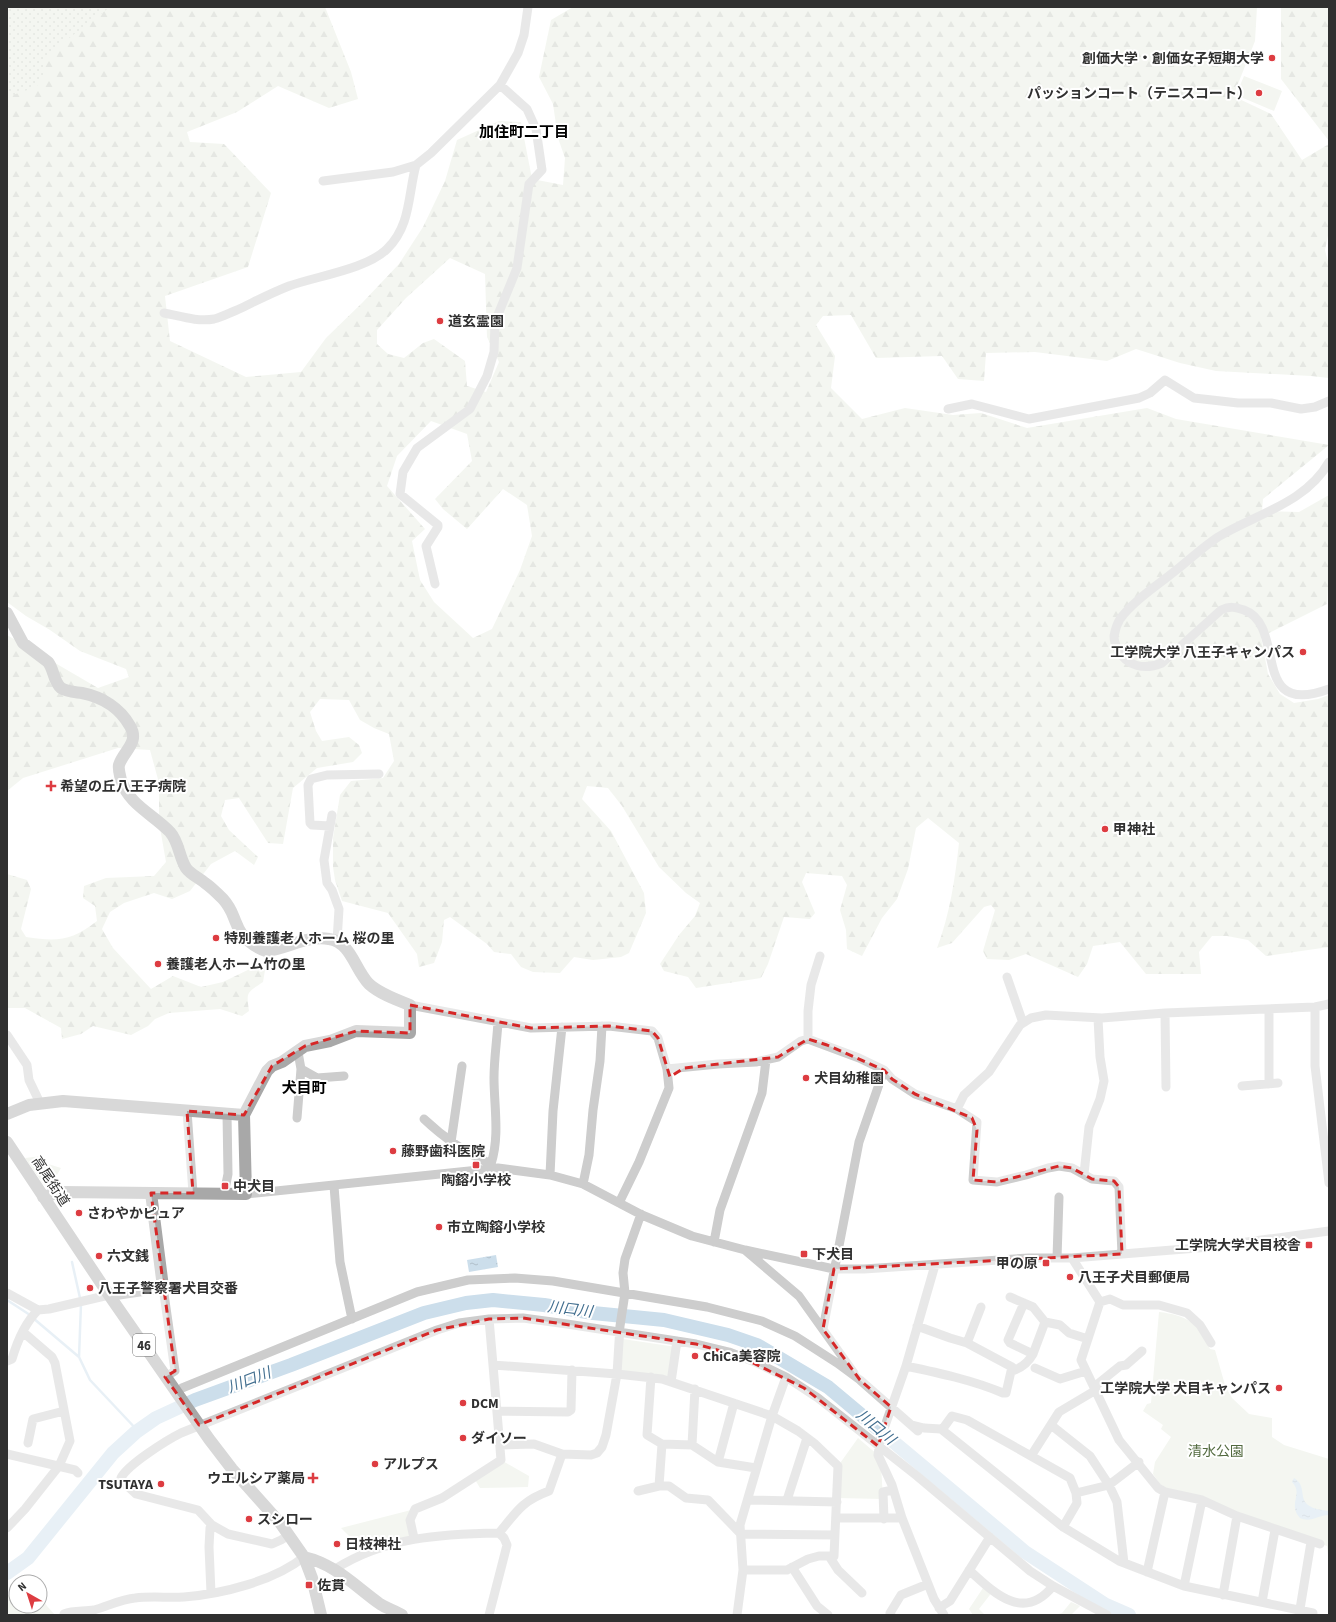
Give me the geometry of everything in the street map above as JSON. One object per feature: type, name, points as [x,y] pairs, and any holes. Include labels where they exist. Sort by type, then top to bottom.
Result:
[{"type":"main road","points":[[7,613],[23,643],[48,662],[56,681],[61,688],[92,696],[107,702],[127,721],[131,728],[133,739],[120,764],[119,769],[127,793],[145,812],[171,833],[186,869],[222,898],[233,914],[237,925],[250,942],[266,951],[311,939],[330,939],[337,941],[345,948],[365,979],[372,986],[410,1005],[410,1033],[356,1031],[330,1041],[305,1046],[282,1062],[272,1066],[267,1071],[244,1116],[246,1194],[61,1192],[43,1197]]},
{"type":"main road","points":[[7,1114],[29,1105],[63,1101],[244,1116]]},
{"type":"main road","name":"高尾街道","points":[[7,1142],[165,1377],[180,1392]]},
{"type":"main road","points":[[109,1295],[163,1287],[151,1193]]},
{"type":"main road","name":"46","points":[[180,1392],[196,1422],[229,1466],[268,1508],[304,1557],[312,1578],[321,1615]]},
{"type":"main road","points":[[304,1557],[316,1560],[335,1569],[350,1579],[381,1605],[402,1615]]},
{"type":"street","points":[[323,181],[393,172],[416,165],[437,147],[500,85],[518,53],[524,35],[528,7]]},
{"type":"street","points":[[435,584],[426,546],[438,527],[438,524],[400,494],[403,472],[416,448],[470,409],[487,376],[494,352],[495,322],[517,268],[529,184],[542,170],[536,129],[527,109],[500,85]]},
{"type":"street","points":[[164,313],[202,321],[216,319],[289,286],[373,260],[387,249],[405,224],[416,165]]},
{"type":"street","points":[[948,408],[972,404],[1029,419],[1110,405],[1139,398],[1150,393],[1165,380],[1189,396],[1206,399],[1238,403],[1271,403],[1301,409],[1316,407],[1329,401]]},
{"type":"street","points":[[1329,462],[1323,472],[1306,490],[1216,538],[1135,604],[1120,620],[1116,628],[1114,638],[1121,655],[1127,661],[1134,665],[1153,667],[1162,663],[1212,616],[1224,608],[1235,607],[1247,611],[1254,616],[1260,624],[1274,674],[1284,689],[1298,696],[1316,694],[1329,690]]},
{"type":"street","points":[[330,826],[315,826],[310,823],[308,785],[311,779],[327,775],[379,774]]},
{"type":"street","points":[[332,815],[324,860],[327,883],[332,890],[340,909],[337,941]]},
{"type":"street","points":[[808,1039],[808,1010],[811,985],[820,956]]},
{"type":"street","points":[[1007,977],[1022,1023]]},
{"type":"street","points":[[957,1109],[964,1095],[990,1072],[1022,1023],[1031,1018],[1046,1015],[1098,1018],[1165,1013],[1315,1007],[1329,1004]]},
{"type":"street","points":[[410,1005],[531,1028],[602,1026],[652,1031],[658,1038],[667,1069],[669,1088]]},
{"type":"street","points":[[1315,1007],[1315,1066],[1329,1183]]},
{"type":"street","points":[[1242,1086],[1274,1083],[1269,1009]]},
{"type":"street","points":[[1165,1013],[1166,1086]]},
{"type":"street","points":[[1084,1174],[1089,1127],[1100,1099],[1104,1081],[1100,1057],[1098,1018]]},
{"type":"street","points":[[491,1166],[494,1156],[497,1116],[494,1077],[498,1022]]},
{"type":"street","points":[[582,1184],[589,1156],[593,1110],[600,1061],[602,1026]]},
{"type":"street","points":[[550,1175],[554,1110],[562,1027]]},
{"type":"street","points":[[7,1036],[27,1065],[29,1080],[40,1103]]},
{"type":"street","points":[[667,1069],[766,1060],[778,1057],[801,1041],[808,1039],[854,1056],[884,1070],[892,1079],[915,1094],[957,1109],[977,1122],[973,1180],[997,1182],[1026,1176],[1048,1168],[1059,1166],[1072,1168],[1092,1179],[1114,1180],[1119,1187],[1122,1254]]},
{"type":"street","points":[[297,1118],[301,1069],[298,1052]]},
{"type":"street","points":[[714,1242],[720,1210],[762,1093],[766,1060]]},
{"type":"street","points":[[619,1203],[639,1162],[673,1078],[684,1068]]},
{"type":"street","points":[[301,1069],[317,1078],[344,1076]]},
{"type":"street","points":[[823,1329],[859,1142],[884,1070]]},
{"type":"street","points":[[452,1142],[458,1071]]},
{"type":"street","points":[[187,1111],[193,1193]]},
{"type":"street","points":[[224,1194],[228,1174],[227,1114]]},
{"type":"street","points":[[424,1119],[439,1134],[491,1166]]},
{"type":"street","points":[[246,1194],[334,1186],[491,1166],[550,1175],[582,1184],[674,1229],[745,1250],[834,1269],[935,1265],[1029,1258],[1072,1258],[1210,1247],[1329,1231]]},
{"type":"street","points":[[334,1186],[340,1262],[352,1319]]},
{"type":"street","points":[[1057,1258],[1059,1197]]},
{"type":"street","points":[[500,1445],[534,1444],[562,1454],[591,1455],[597,1453],[602,1447],[606,1435],[617,1374],[620,1328],[625,1295],[623,1274],[625,1259],[641,1214]]},
{"type":"street","points":[[745,1250],[799,1296],[860,1380]]},
{"type":"street","points":[[1072,1258],[1100,1302]]},
{"type":"street","points":[[935,1265],[906,1366],[879,1443],[878,1455],[893,1490],[902,1518],[928,1584],[942,1612],[990,1537]]},
{"type":"street","points":[[180,1392],[417,1292],[468,1280],[515,1278],[553,1281],[625,1295],[707,1307],[762,1321],[789,1333],[814,1347],[860,1380],[891,1409],[915,1428],[941,1429],[1063,1527],[1124,1563],[1184,1586],[1223,1595],[1300,1609],[1313,1613]]},
{"type":"street","points":[[163,1287],[175,1371],[165,1377]]},
{"type":"street","points":[[7,1293],[33,1314]]},
{"type":"street","points":[[7,1361],[12,1359],[16,1345],[33,1314],[109,1295]]},
{"type":"street","points":[[1010,1297],[1033,1307],[1045,1322],[1060,1325],[1069,1333],[1088,1339]]},
{"type":"street","points":[[1100,1302],[1110,1299],[1123,1305],[1159,1305],[1187,1313],[1200,1325],[1211,1343]]},
{"type":"street","points":[[1100,1302],[1081,1360],[1120,1440],[1139,1462],[1158,1488],[1165,1492],[1202,1500],[1237,1516],[1315,1543],[1300,1609]]},
{"type":"street","points":[[1024,1304],[1008,1340],[1010,1343],[1033,1354]]},
{"type":"street","points":[[967,1343],[981,1307]]},
{"type":"street","points":[[289,1535],[272,1544],[228,1534],[212,1525],[198,1510],[135,1493],[118,1478],[164,1442],[196,1422],[459,1323],[489,1319],[523,1318],[620,1328],[729,1352],[755,1362],[786,1377],[818,1398],[879,1443],[1030,1571],[1107,1615]]},
{"type":"street","points":[[414,1538],[410,1520],[415,1510],[442,1498],[501,1460],[489,1319]]},
{"type":"street","points":[[1012,1371],[1019,1369],[1029,1362],[1045,1322]]},
{"type":"street","points":[[906,1366],[956,1377],[1003,1393],[1006,1393],[1009,1387],[1012,1367],[967,1343],[917,1326]]},
{"type":"street","points":[[7,1528],[25,1509],[58,1466],[70,1441],[55,1363],[52,1356],[23,1332]]},
{"type":"street","points":[[671,1382],[677,1341]]},
{"type":"street","points":[[1031,1456],[1059,1412],[1095,1389],[1120,1366],[1126,1365],[1142,1351]]},
{"type":"street","points":[[494,1365],[651,1377],[695,1389],[772,1416],[807,1438],[838,1466],[834,1556],[819,1556],[808,1559],[787,1570],[743,1570]]},
{"type":"street","points":[[1035,1368],[1060,1379],[1086,1371]]},
{"type":"street","points":[[498,1411],[568,1412],[570,1410],[572,1370]]},
{"type":"street","points":[[651,1377],[647,1435],[662,1444],[692,1445],[718,1462],[756,1468]]},
{"type":"street","points":[[737,1615],[743,1570],[740,1525],[772,1416],[786,1377]]},
{"type":"street","points":[[692,1445],[695,1389]]},
{"type":"street","points":[[718,1462],[734,1403]]},
{"type":"street","points":[[28,1443],[33,1419],[64,1410]]},
{"type":"street","points":[[941,1429],[952,1416],[968,1420],[1070,1478],[1076,1493],[1077,1503],[1063,1527]]},
{"type":"street","points":[[1051,1425],[1090,1456],[1109,1485],[1117,1502],[1124,1563]]},
{"type":"street","points":[[786,1500],[807,1438]]},
{"type":"street","points":[[659,1486],[662,1444]]},
{"type":"street","points":[[7,1454],[75,1470],[78,1473]]},
{"type":"street","points":[[499,1533],[523,1504],[536,1496],[550,1491],[562,1454]]},
{"type":"street","points":[[1076,1493],[1109,1485],[1139,1462]]},
{"type":"street","points":[[638,1491],[659,1486],[669,1486],[686,1498],[708,1500],[741,1534],[835,1535]]},
{"type":"street","points":[[884,1519],[883,1492],[893,1490]]},
{"type":"street","points":[[1146,1572],[1165,1492]]},
{"type":"street","points":[[748,1500],[837,1502]]},
{"type":"street","points":[[1184,1586],[1202,1500]]},
{"type":"street","points":[[1223,1595],[1237,1516]]},
{"type":"street","points":[[836,1518],[902,1518]]},
{"type":"street","points":[[210,1593],[209,1547],[210,1528],[212,1525]]},
{"type":"street","points":[[1262,1602],[1275,1530]]},
{"type":"street","points":[[335,1569],[366,1553],[414,1538],[499,1533],[504,1538],[507,1545],[489,1615]]},
{"type":"street","points":[[829,1556],[838,1570],[862,1593]]},
{"type":"street","points":[[64,1615],[71,1611],[93,1610],[134,1598],[184,1597],[247,1585],[296,1564],[304,1557]]},
{"type":"street","points":[[792,1567],[817,1606],[828,1615]]},
{"type":"street","points":[[969,1570],[1001,1598],[1016,1606],[1025,1606],[1043,1598],[1054,1586]]},
{"type":"street","points":[[891,1615],[890,1614],[901,1594],[928,1584]]},
{"type":"highlighted area","points":[[410,1005],[531,1028],[609,1026],[652,1031],[658,1038],[670,1077],[684,1068],[778,1057],[808,1039],[827,1045],[884,1070],[892,1079],[915,1094],[972,1118],[977,1130],[973,1180],[997,1182],[1059,1166],[1072,1168],[1092,1179],[1114,1181],[1119,1187],[1122,1254],[834,1269],[823,1329],[860,1380],[891,1407],[878,1446],[804,1388],[739,1356],[696,1344],[523,1318],[489,1319],[437,1330],[199,1425],[165,1377],[175,1371],[151,1193],[193,1193],[187,1111],[244,1115],[272,1066],[305,1046],[356,1031],[410,1033]]},
{"type":"green space","points":[[7,7],[156,7],[66,80],[7,107]]},
{"type":"green space","points":[[110,7],[325,7],[351,72],[358,99],[329,108],[278,86],[237,112],[187,132],[190,142],[224,144],[271,193],[248,267],[165,296],[170,341],[246,377],[301,372],[326,338],[399,264],[423,227],[445,181],[457,140],[499,121],[521,122],[532,179],[563,185],[565,158],[558,138],[553,104],[539,77],[551,20],[573,7],[1257,7],[1255,41],[1234,94],[1235,97],[1271,114],[1302,160],[1329,144],[1329,231],[1325,250],[1329,266],[1329,378],[1216,371],[1180,363],[1136,349],[1107,361],[1035,352],[986,353],[984,381],[958,379],[942,356],[876,358],[851,315],[823,316],[816,325],[835,356],[831,388],[862,419],[905,408],[953,415],[981,413],[1027,428],[1147,408],[1176,419],[1329,445],[1263,499],[1262,511],[1299,512],[1329,495],[1329,565],[1327,604],[1261,637],[1268,674],[1280,694],[1294,703],[1318,699],[1329,695],[1329,947],[1266,956],[1248,940],[1227,936],[1212,936],[1199,952],[1201,974],[1146,974],[1120,942],[1093,946],[1087,964],[1078,977],[1026,954],[1009,960],[987,959],[983,951],[995,910],[991,905],[984,907],[952,943],[937,948],[942,935],[951,896],[959,843],[928,818],[916,828],[908,869],[897,899],[882,918],[862,956],[847,949],[846,930],[840,910],[847,885],[842,876],[806,873],[802,882],[815,913],[810,919],[784,917],[768,964],[761,978],[696,988],[688,977],[664,971],[660,964],[679,935],[695,916],[700,903],[686,893],[659,867],[622,806],[608,788],[587,786],[582,799],[611,831],[644,893],[646,913],[629,953],[621,957],[593,960],[574,957],[560,973],[533,972],[521,967],[511,954],[494,952],[487,944],[450,917],[444,920],[442,942],[434,963],[419,967],[417,954],[388,913],[342,901],[335,880],[333,867],[333,838],[340,795],[351,781],[383,778],[394,761],[389,734],[360,720],[349,700],[320,699],[310,712],[316,731],[322,741],[349,737],[359,745],[362,753],[353,762],[317,768],[293,788],[283,844],[268,843],[239,798],[225,800],[221,816],[229,830],[258,857],[254,865],[235,851],[211,864],[190,891],[172,899],[154,893],[124,903],[110,912],[102,929],[113,948],[151,989],[173,976],[201,987],[223,982],[260,964],[265,970],[263,982],[249,993],[249,1011],[242,1016],[220,1009],[169,1013],[155,1019],[148,1026],[131,1035],[93,1026],[81,1034],[62,1039],[61,1028],[25,1008],[7,1008],[7,874],[27,880],[31,889],[21,929],[26,937],[56,939],[79,933],[97,921],[95,906],[83,898],[84,886],[106,878],[154,876],[166,862],[159,822],[159,783],[150,750],[118,748],[23,778],[7,791],[7,635],[98,688],[129,677],[126,669],[80,651],[7,602],[7,97],[36,87],[45,76],[43,58]],"holes":[[[450,258],[485,274],[487,337],[499,362],[486,392],[467,386],[465,361],[434,339],[423,343],[404,358],[388,354],[377,344],[377,330],[406,298]],[[431,421],[467,434],[472,461],[435,499],[443,509],[467,529],[503,489],[527,505],[532,536],[520,570],[492,629],[473,638],[434,602],[420,580],[412,541],[425,529],[387,486],[397,456]]]},
{"type":"green space","points":[[1281,7],[1329,7],[1329,141],[1281,79]]},
{"type":"green space","name":"パッションコート（テニスコート）","points":[[1244,76],[1282,91],[1274,111],[1236,95]]},
{"type":"green space","points":[[42,1156],[45,1163],[61,1168],[54,1180],[47,1187],[43,1184],[25,1158]]},
{"type":"green space","name":"清水公園","points":[[1159,1312],[1177,1315],[1191,1322],[1197,1327],[1202,1333],[1210,1349],[1215,1350],[1225,1385],[1232,1398],[1249,1414],[1272,1418],[1272,1437],[1284,1445],[1329,1459],[1329,1565],[1327,1546],[1168,1489],[1160,1484],[1153,1474],[1155,1462],[1171,1437],[1161,1429],[1163,1425],[1143,1411],[1147,1404],[1151,1403]]},
{"type":"green space","points":[[623,1339],[676,1347],[671,1382],[617,1374]]},
{"type":"green space","points":[[858,1438],[878,1455],[881,1465],[883,1499],[837,1498],[838,1466]]},
{"type":"green space","points":[[501,1460],[529,1476],[528,1487],[480,1488],[474,1478]]},
{"type":"green space","points":[[415,1509],[414,1538],[366,1553],[341,1528]]},
{"type":"green space","points":[[985,1585],[993,1591],[979,1609],[984,1614],[990,1615],[973,1615],[969,1609]]},
{"type":"green space","points":[[7,1596],[8,1614],[48,1614],[48,1607],[55,1615],[7,1615]]},
{"type":"green space","points":[[1071,1602],[1080,1606],[1071,1615],[1055,1615],[1062,1613]]},
{"type":"water","points":[[496,1255],[498,1267],[469,1272],[467,1260]]},
{"type":"water","points":[[1294,1478],[1299,1482],[1305,1502],[1309,1506],[1317,1509],[1329,1511],[1329,1515],[1308,1520],[1300,1518],[1296,1513],[1295,1508],[1296,1491],[1292,1482]]},
{"type":"waterway","points":[[72,1262],[80,1298]]},
{"type":"waterway","points":[[7,1300],[30,1315]]},
{"type":"waterway","name":"川口川","points":[[7,1573],[28,1558],[113,1453],[136,1432],[156,1418],[195,1400],[291,1365],[424,1313],[466,1303],[493,1300],[544,1305],[593,1313],[664,1320],[728,1335],[757,1345],[828,1387],[1025,1552],[1106,1605],[1129,1615]]},
{"type":"waterway","points":[[79,1357],[81,1304]]},
{"type":"waterway","points":[[33,1318],[79,1357],[90,1380],[138,1431]]},
{"type":"place","name":"創価大学・創価女子短期大学","points":[[1272,58]]},
{"type":"place","name":"パッションコート（テニスコート）","points":[[1259,93]]},
{"type":"place","name":"道玄霊園","points":[[440,321]]},
{"type":"place","name":"工学院大学 八王子キャンパス","points":[[1303,652]]},
{"type":"place","name":"希望の丘八王子病院","points":[[51,786]]},
{"type":"place","name":"甲神社","points":[[1105,829]]},
{"type":"place","name":"特別養護老人ホーム 桜の里","points":[[216,938]]},
{"type":"place","name":"養護老人ホーム竹の里","points":[[158,964]]},
{"type":"place","name":"犬目幼稚園","points":[[806,1078]]},
{"type":"place","name":"藤野歯科医院","points":[[393,1151]]},
{"type":"place","name":"陶鎔小学校","points":[[476,1165]]},
{"type":"place","name":"中犬目","points":[[225,1186]]},
{"type":"place","name":"さわやかピュア","points":[[79,1213]]},
{"type":"place","name":"市立陶鎔小学校","points":[[439,1227]]},
{"type":"place","name":"工学院大学犬目校舎","points":[[1309,1245]]},
{"type":"place","name":"下犬目","points":[[804,1254]]},
{"type":"place","name":"六文銭","points":[[99,1256]]},
{"type":"place","name":"甲の原","points":[[1046,1263]]},
{"type":"place","name":"八王子犬目郵便局","points":[[1070,1277]]},
{"type":"place","name":"八王子警察署犬目交番","points":[[90,1288]]},
{"type":"place","name":"ChiCa美容院","points":[[695,1356]]},
{"type":"place","name":"工学院大学 犬目キャンパス","points":[[1279,1388]]},
{"type":"place","name":"DCM","points":[[463,1403]]},
{"type":"place","name":"ダイソー","points":[[463,1438]]},
{"type":"place","name":"アルプス","points":[[375,1464]]},
{"type":"place","name":"ウエルシア薬局","points":[[313,1478]]},
{"type":"place","name":"TSUTAYA","points":[[161,1484]]},
{"type":"place","name":"スシロー","points":[[249,1519]]},
{"type":"place","name":"日枝神社","points":[[337,1544]]},
{"type":"place","name":"佐貫","points":[[309,1585]]},
{"type":"district","name":"加住町二丁目","points":[[524,132]]},
{"type":"district","name":"犬目町","points":[[304,1088]]}]
